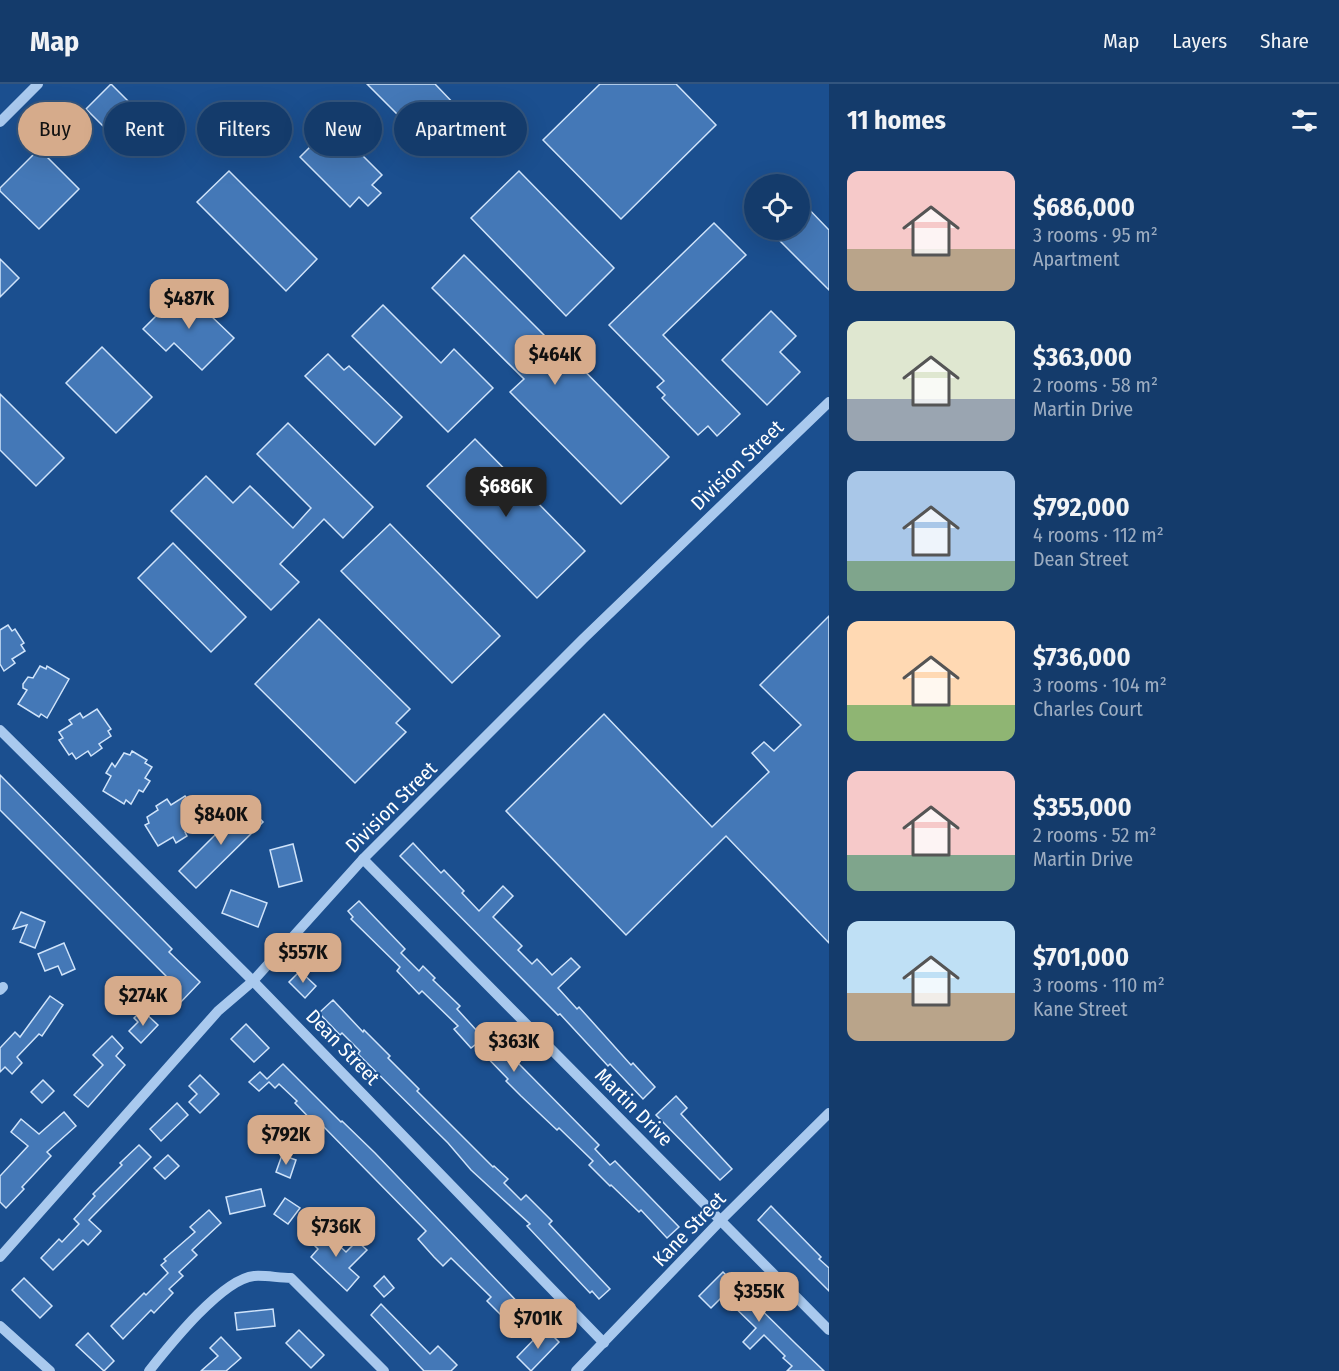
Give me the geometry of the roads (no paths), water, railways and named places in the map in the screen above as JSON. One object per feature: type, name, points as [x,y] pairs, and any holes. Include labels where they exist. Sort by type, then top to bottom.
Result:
[{"type":"street","points":[[0,122],[38,84]]},
{"type":"street","name":"Division Street","points":[[0,1257],[218,1011],[253,981],[363,859],[583,639],[829,402]]},
{"type":"street","name":"Dean Street","points":[[0,730],[253,981],[604,1343]]},
{"type":"street","name":"Martin Drive","points":[[363,859],[829,1329]]},
{"type":"street","name":"Kane Street","points":[[576,1371],[721,1220],[829,1113]]},
{"type":"street","points":[[149,1371],[174,1340],[226,1287],[252,1276],[291,1278],[384,1371]]},
{"type":"street","points":[[0,1326],[50,1371]]}]
